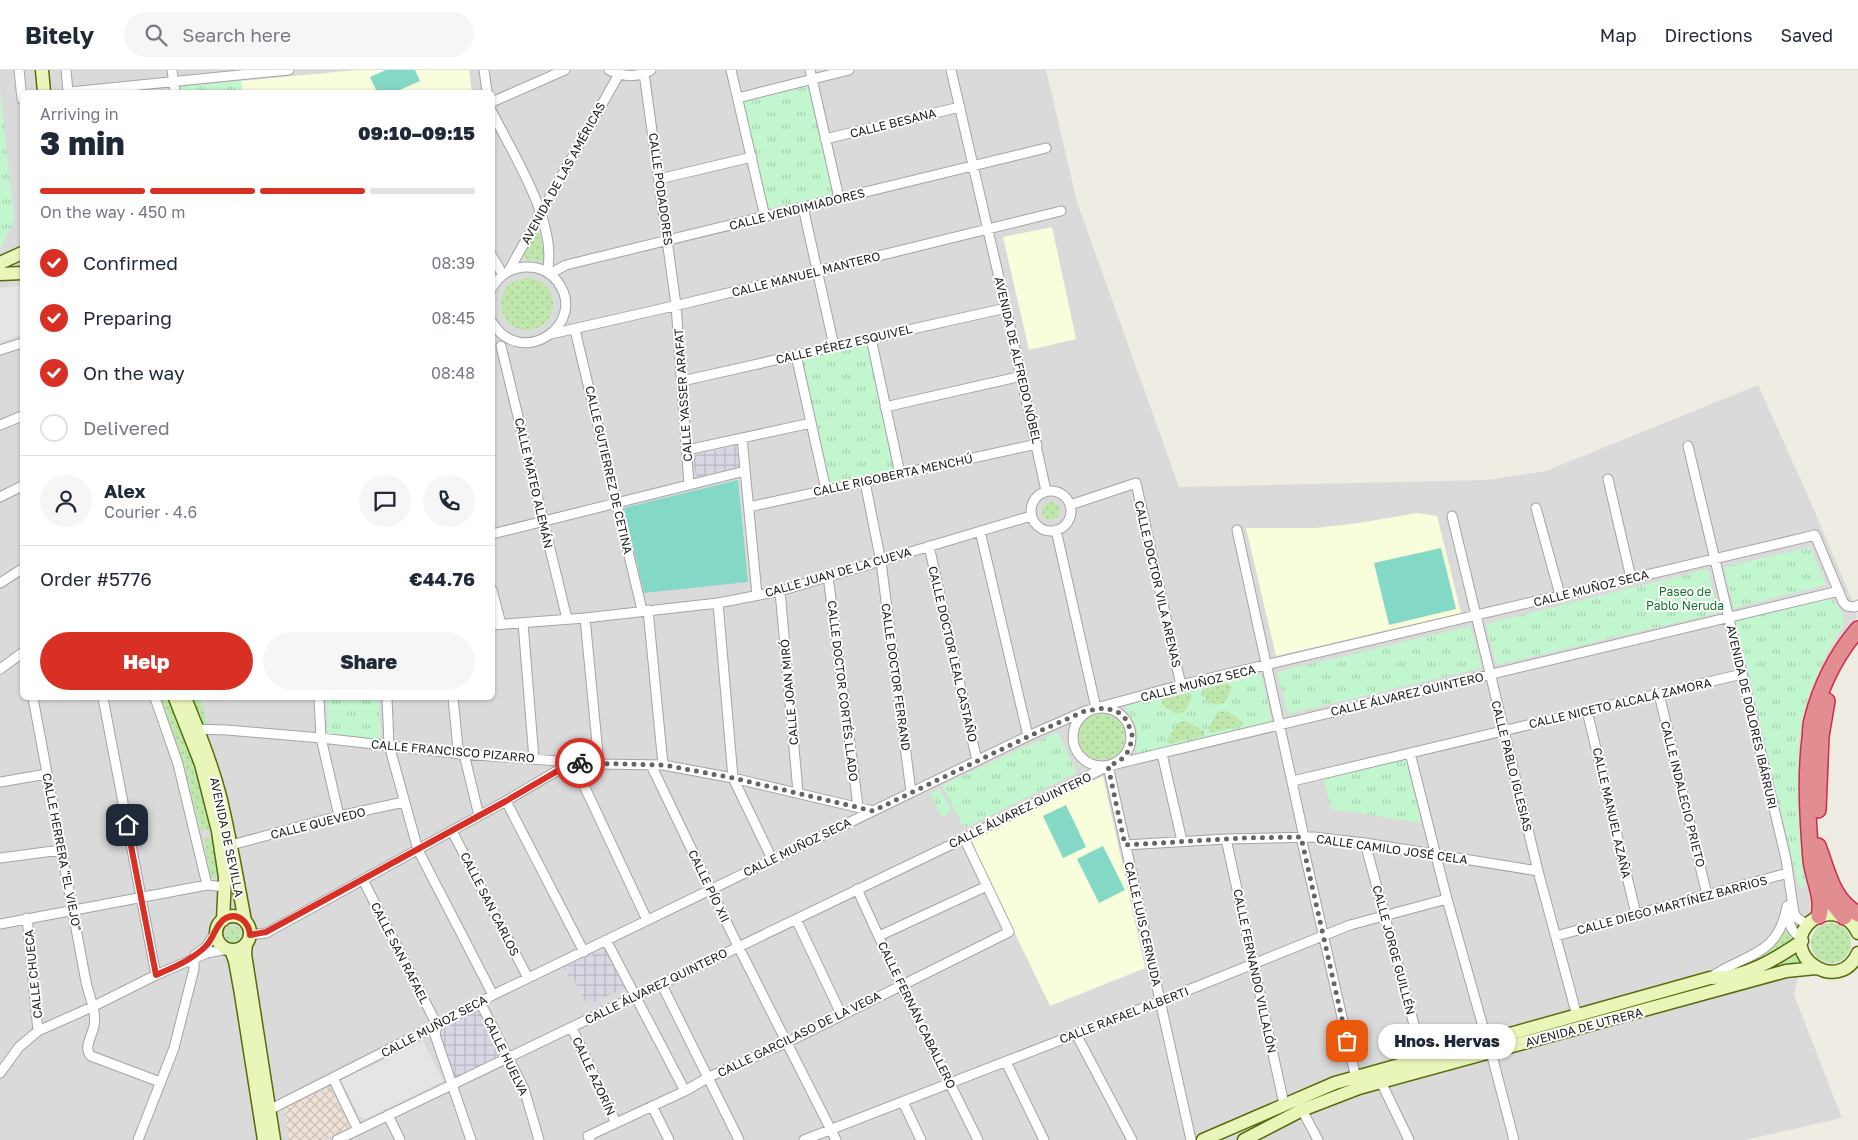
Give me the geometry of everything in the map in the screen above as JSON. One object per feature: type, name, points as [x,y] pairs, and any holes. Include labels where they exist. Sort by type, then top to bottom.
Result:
[{"type":"highway","points":[[1814,920],[1821,902],[1813,872],[1811,855],[1807,769],[1811,725],[1817,703],[1826,682],[1843,649],[1858,630]]},
{"type":"highway","points":[[1855,924],[1836,908],[1826,889],[1818,846],[1819,779],[1823,718],[1828,698],[1838,674],[1858,640]]},
{"type":"street","points":[[19,70],[21,90]]},
{"type":"street","points":[[42,70],[44,90]]},
{"type":"street","points":[[66,70],[69,90]]},
{"type":"street","points":[[172,70],[175,90]]},
{"type":"street","points":[[90,90],[174,82],[229,73],[284,70]]},
{"type":"street","points":[[484,70],[487,90]]},
{"type":"street","points":[[495,101],[553,73],[565,70]]},
{"type":"street","points":[[609,70],[632,76],[647,72]]},
{"type":"street","points":[[731,70],[765,217]]},
{"type":"street","points":[[738,98],[811,74],[849,70]]},
{"type":"street","name":"AVENIDA DE ALFREDO NÓBEL","points":[[951,70],[1022,376],[1046,491]]},
{"type":"street","name":"CALLE PODADORES","points":[[647,72],[676,305]]},
{"type":"street","name":"AVENIDA DE LAS AMÉRICAS","points":[[495,283],[506,273],[619,74]]},
{"type":"street","points":[[811,74],[839,198]]},
{"type":"street","name":"CALLE BESANA","points":[[826,139],[960,107]]},
{"type":"street","points":[[495,118],[542,211],[550,259],[548,273]]},
{"type":"street","name":"CALLE VENDIMIADORES","points":[[548,273],[566,265],[1046,148]]},
{"type":"street","points":[[660,179],[752,157]]},
{"type":"street","points":[[803,207],[834,346]]},
{"type":"street","name":"CALLE MANUEL MANTERO","points":[[497,347],[518,342],[533,342],[551,334],[575,330],[1061,211]]},
{"type":"street","points":[[0,263],[20,254]]},
{"type":"street","points":[[495,260],[506,273],[528,267],[537,268],[548,273],[559,284],[565,302],[562,320],[551,334]]},
{"type":"street","points":[[0,274],[20,273]]},
{"type":"street","name":"CALLE YASSER ARAFAT","points":[[676,305],[689,485]]},
{"type":"street","name":"CALLE PÉREZ ESQUIVEL","points":[[682,381],[1006,308]]},
{"type":"street","points":[[495,326],[504,336],[518,342]]},
{"type":"street","name":"CALLE GUTIERREZ DE CETINA","points":[[575,330],[616,503],[646,610],[664,765]]},
{"type":"street","points":[[871,338],[900,474]]},
{"type":"street","points":[[0,350],[20,344]]},
{"type":"street","name":"CALLE MATEO ALEMÁN","points":[[497,347],[567,619]]},
{"type":"street","points":[[796,355],[826,490]]},
{"type":"street","points":[[885,407],[1022,376]]},
{"type":"street","points":[[0,425],[20,417]]},
{"type":"street","points":[[687,450],[811,423]]},
{"type":"street","points":[[742,438],[757,595]]},
{"type":"street","name":"CALLE RIGOBERTA MENCHÚ","points":[[749,507],[1037,444]]},
{"type":"street","name":"AVENIDA DE DOLORES IBÁRRURI","points":[[1688,446],[1788,873],[1796,917],[1814,920]]},
{"type":"street","points":[[495,533],[745,471]]},
{"type":"street","points":[[1608,479],[1631,578]]},
{"type":"street","name":"CALLE DOCTOR FERRAND","points":[[864,482],[881,562],[912,792]]},
{"type":"street","name":"CALLE DOCTOR VILA ARENAS","points":[[1070,505],[1136,483],[1181,685]]},
{"type":"street","points":[[0,497],[20,487]]},
{"type":"street","points":[[1046,491],[1063,495],[1070,505],[1070,518],[1062,528],[1056,530],[1050,531],[1038,527],[1031,516],[1032,504],[1035,498],[1046,491]]},
{"type":"street","points":[[1536,508],[1560,595]]},
{"type":"street","name":"CALLE JUAN DE LA CUEVA","points":[[497,625],[585,618],[718,603],[780,591],[1031,516]]},
{"type":"street","name":"CALLE PABLO IGLESIAS","points":[[1452,516],[1538,871],[1577,1016]]},
{"type":"street","points":[[1056,530],[1096,708]]},
{"type":"street","points":[[1237,530],[1281,724],[1323,935],[1357,1082]]},
{"type":"street","points":[[980,531],[1028,736]]},
{"type":"street","name":"CALLE MUÑOZ SECA","points":[[269,1110],[492,995],[1028,736],[1085,711],[1181,685],[1815,535],[1839,591]]},
{"type":"street","name":"CALLE DOCTOR LEAL CASTAÑO","points":[[929,546],[976,761]]},
{"type":"street","points":[[0,584],[20,570]]},
{"type":"street","name":"CALLE DOCTOR CORTÉS LLADO","points":[[828,576],[858,806]]},
{"type":"street","name":"CALLE JOAN MIRÓ","points":[[780,591],[798,792]]},
{"type":"street","points":[[1839,591],[1843,602],[1847,606],[1855,607],[1858,605]]},
{"type":"street","name":"CALLE ÁLVAREZ QUINTERO","points":[[337,1140],[354,1134],[388,1114],[508,1056],[572,1028],[1108,766],[1839,591]]},
{"type":"street","points":[[718,603],[733,778],[772,859]]},
{"type":"street","points":[[495,611],[497,625]]},
{"type":"street","points":[[585,618],[599,764]]},
{"type":"street","points":[[523,623],[534,759]]},
{"type":"street","points":[[0,669],[20,654]]},
{"type":"street","name":"CALLE NICETO ALCALÁ ZAMORA","points":[[1293,781],[1742,674]]},
{"type":"street","name":"CALLE INDALECIO PRIETO","points":[[1659,694],[1707,895]]},
{"type":"street","name":"CALLE HERRERA \"EL VIEJO\"","points":[[33,700],[92,1007],[94,1020],[87,1047],[88,1054],[160,1082]]},
{"type":"street","points":[[104,700],[156,975]]},
{"type":"street","points":[[155,700],[178,764],[207,885]]},
{"type":"street","name":"AVENIDA DE SEVILLA","points":[[176,700],[201,764],[218,831],[224,867],[223,920]]},
{"type":"street","name":"AVENIDA DE SEVILLA","points":[[186,700],[199,730],[220,796],[245,921]]},
{"type":"street","points":[[319,700],[320,738],[339,816]]},
{"type":"street","points":[[387,700],[389,745],[418,850],[492,995]]},
{"type":"street","points":[[453,700],[458,748],[466,758],[479,816]]},
{"type":"street","points":[[1096,708],[1105,708],[1118,712],[1131,730],[1132,739],[1128,752],[1118,762],[1108,766],[1099,767],[1086,762],[1076,751],[1073,742],[1074,727],[1079,719],[1087,712],[1096,708]]},
{"type":"street","name":"CALLE MANUEL AZAÑA","points":[[1587,711],[1636,914]]},
{"type":"street","points":[[183,718],[192,729],[199,730]]},
{"type":"street","name":"CALLE FRANCISCO PIZARRO","points":[[199,730],[226,730],[320,738],[462,754],[599,764],[664,765],[798,792],[873,811]]},
{"type":"street","points":[[1410,753],[1447,900],[1514,1140]]},
{"type":"street","points":[[1162,754],[1182,841]]},
{"type":"street","points":[[0,1073],[19,1047],[38,1031],[156,975],[210,952],[239,949],[248,939],[266,932],[363,880],[573,762],[648,920]]},
{"type":"street","name":"CALLE PÍO XII","points":[[651,765],[738,946],[836,1140]]},
{"type":"street","name":"CALLE LUIS CERNUDA","points":[[1108,766],[1191,1140]]},
{"type":"street","points":[[0,782],[47,774]]},
{"type":"street","points":[[506,801],[584,952]]},
{"type":"street","name":"CALLE QUEVEDO","points":[[231,845],[339,816],[404,802]]},
{"type":"street","name":"CALLE SAN CARLOS","points":[[452,831],[528,978]]},
{"type":"street","name":"CALLE CAMILO JOSÉ CELA","points":[[1125,845],[1303,837],[1365,843],[1538,871]]},
{"type":"street","points":[[879,936],[987,886],[964,838]]},
{"type":"street","name":"CALLE FERNANDO VILLALÓN","points":[[1226,839],[1284,1104]]},
{"type":"street","name":"CALLE JORGE GUILLÉN","points":[[1365,843],[1423,1058]]},
{"type":"street","points":[[0,858],[61,850]]},
{"type":"street","name":"CALLE DIEGO MARTÍNEZ BARRIOS","points":[[1556,936],[1788,873]]},
{"type":"street","name":"CALLE SAN RAFAEL","points":[[363,880],[437,1025]]},
{"type":"street","points":[[1789,883],[1787,906],[1792,929],[1802,939]]},
{"type":"street","points":[[0,924],[207,885],[225,887]]},
{"type":"street","name":"CALLE GARCILASO DE LA VEGA","points":[[589,1138],[616,1123],[685,1091],[709,1077],[786,1043],[841,1014],[1010,932],[987,886]]},
{"type":"street","name":"CALLE FERNÁN CABALLERO","points":[[857,889],[901,985],[978,1140]]},
{"type":"street","name":"CALLE RAFAEL ALBERTI","points":[[804,1140],[1253,965],[1323,935],[1350,925],[1447,900]]},
{"type":"street","name":"AVENIDA DE UTRERA","points":[[1203,1140],[1335,1083],[1381,1082],[1577,1016],[1710,978],[1757,954],[1770,944],[1780,929],[1787,906]]},
{"type":"street","points":[[1816,968],[1804,955],[1802,939],[1814,920],[1828,914],[1855,924]]},
{"type":"street","points":[[190,961],[206,947],[223,920],[234,917],[245,921],[249,927],[245,954],[274,1140]]},
{"type":"street","name":"CALLE CHUECA","points":[[27,918],[38,1031]]},
{"type":"street","points":[[796,919],[841,1014]]},
{"type":"street","points":[[216,932],[219,943],[229,949],[235,961],[264,1140]]},
{"type":"street","name":"AVENIDA DE UTRERA","points":[[1710,978],[1737,974],[1766,964],[1802,939]]},
{"type":"street","points":[[606,940],[637,996],[685,1091]]},
{"type":"street","points":[[1853,967],[1852,962],[1858,953]]},
{"type":"street","points":[[138,1140],[174,1048],[194,969],[190,961]]},
{"type":"street","name":"AVENIDA DE UTRERA","points":[[1244,1140],[1357,1082],[1423,1058],[1489,1046],[1786,971],[1816,968],[1832,972],[1853,967]]},
{"type":"street","points":[[661,984],[739,1140]]},
{"type":"street","name":"CALLE HUELVA","points":[[480,1002],[524,1089],[539,1140]]},
{"type":"street","points":[[437,1025],[434,1035],[471,1140]]},
{"type":"street","name":"CALLE AZORÍN","points":[[572,1028],[616,1123]]},
{"type":"street","points":[[1076,1034],[1132,1140]]},
{"type":"street","points":[[1006,1062],[1044,1140]]},
{"type":"street","points":[[333,1078],[354,1134]]},
{"type":"street","points":[[1381,1082],[1409,1140]]},
{"type":"street","points":[[903,1102],[921,1140]]},
{"type":"street","points":[[652,1106],[668,1140]]},
{"type":"street","points":[[1302,1110],[1318,1140]]},
{"type":"street","points":[[388,1114],[400,1140]]},
{"type":"shaded area","points":[[0,70],[1046,70],[1077,202],[1179,487],[1487,480],[1546,471],[1758,385],[1808,496],[1855,607],[1857,617],[1820,673],[1807,716],[1813,901],[1794,995],[1842,1118],[1745,1140],[0,1140]]},
{"type":"shaded area","points":[[357,70],[469,70],[472,90],[242,90],[241,81]]},
{"type":"shaded area","points":[[386,70],[415,70],[420,81],[400,90],[376,90],[370,77]]},
{"type":"shaded area","points":[[1052,227],[1076,339],[1029,350],[1003,237]]},
{"type":"shaded area","points":[[20,285],[20,336],[0,342],[0,288]]},
{"type":"shaded area","points":[[735,445],[739,448],[739,466],[696,476],[693,461],[695,455]]},
{"type":"shaded area","points":[[738,480],[748,582],[644,593],[624,508]]},
{"type":"shaded area","points":[[1417,513],[1437,516],[1461,613],[1276,656],[1246,528],[1316,528]]},
{"type":"shaded area","points":[[1441,548],[1456,609],[1389,625],[1374,563]]},
{"type":"shaded area","points":[[1103,776],[1145,968],[1050,1006],[970,840]]},
{"type":"shaded area","points":[[1066,805],[1086,847],[1063,858],[1043,816]]},
{"type":"shaded area","points":[[1103,846],[1125,890],[1099,903],[1077,859]]},
{"type":"shaded area","points":[[610,947],[630,986],[587,1005],[572,976],[569,978],[564,967]]},
{"type":"shaded area","points":[[480,1002],[508,1057],[451,1084],[437,1025]]},
{"type":"shaded area","points":[[423,1041],[443,1081],[366,1119],[360,1117],[341,1080]]},
{"type":"shaded area","points":[[327,1087],[331,1089],[350,1127],[323,1140],[289,1140],[284,1108],[325,1090]]},
{"type":"green space","points":[[241,81],[242,90],[181,90],[180,87]]},
{"type":"green space","points":[[808,86],[833,194],[769,209],[743,101]]},
{"type":"green space","points":[[0,89],[14,220],[0,249]]},
{"type":"green space","points":[[538,229],[545,257],[542,261],[526,259],[524,256]]},
{"type":"green space","points":[[522,278],[532,278],[542,282],[549,289],[553,304],[549,319],[542,326],[532,330],[522,330],[512,326],[505,319],[501,309],[501,299],[505,289],[512,282]]},
{"type":"green space","points":[[867,345],[894,471],[830,484],[803,360]]},
{"type":"green space","points":[[1051,502],[1059,507],[1060,511],[1055,519],[1051,520],[1043,515],[1042,511],[1047,503]]},
{"type":"green space","name":"Paseo de Pablo Neruda","points":[[1810,547],[1826,585],[1734,608],[1724,567]]},
{"type":"green space","name":"Paseo de Pablo Neruda","points":[[1708,569],[1718,613],[1496,665],[1486,624]]},
{"type":"green space","points":[[1823,599],[1832,600],[1838,606],[1843,616],[1843,627],[1828,651],[1806,702],[1799,741],[1800,817],[1806,887],[1799,887],[1736,621]]},
{"type":"green space","points":[[1470,626],[1482,668],[1288,714],[1277,672]]},
{"type":"green space","points":[[1261,674],[1272,722],[1139,754],[1136,752],[1137,729],[1125,709],[1126,705]],"holes":[[[1228,683],[1232,687],[1225,703],[1215,705],[1201,695],[1203,689]],[[1189,693],[1193,697],[1184,712],[1176,714],[1162,705],[1162,699]],[[1227,711],[1243,722],[1242,726],[1210,733],[1208,730],[1217,713]],[[1186,721],[1204,731],[1204,736],[1169,744],[1166,741],[1178,723]]]},
{"type":"green space","points":[[1228,683],[1232,687],[1225,703],[1215,705],[1201,695],[1203,689]]},
{"type":"green space","points":[[1189,693],[1193,697],[1184,712],[1176,714],[1162,705],[1162,699]]},
{"type":"green space","points":[[162,700],[171,700],[199,773],[213,829],[201,831],[184,764]]},
{"type":"green space","points":[[191,700],[201,700],[208,726],[202,725]]},
{"type":"green space","points":[[327,700],[379,700],[381,740],[328,735]]},
{"type":"green space","points":[[1227,711],[1243,722],[1242,726],[1210,733],[1208,730],[1217,713]]},
{"type":"green space","points":[[1107,714],[1119,720],[1124,728],[1124,746],[1119,754],[1111,759],[1097,760],[1085,754],[1080,746],[1079,732],[1085,720],[1093,715]]},
{"type":"green space","points":[[1186,721],[1205,731],[1204,736],[1169,744],[1166,741],[1178,723]]},
{"type":"green space","points":[[1058,732],[1076,773],[964,828],[942,785]]},
{"type":"green space","points":[[1406,759],[1421,823],[1331,809],[1324,779]]},
{"type":"green space","points":[[940,789],[952,812],[942,817],[930,794]]},
{"type":"green space","points":[[214,837],[217,871],[216,877],[213,879],[210,875],[204,839]]},
{"type":"green space","points":[[1835,923],[1842,926],[1848,932],[1851,943],[1850,951],[1842,960],[1835,963],[1827,963],[1820,960],[1812,951],[1811,939],[1814,932],[1823,924]]},
{"type":"green space","points":[[230,926],[236,926],[241,931],[239,940],[230,942],[225,937],[225,931]]},
{"type":"green space","points":[[1785,930],[1794,939],[1777,951],[1746,967],[1745,965],[1769,951]]},
{"type":"green space","points":[[1797,950],[1804,963],[1762,971]]},
{"type":"way so far","points":[[580,763],[664,765],[733,778],[873,811],[1028,736],[1085,711],[1101,708],[1114,710],[1125,718],[1132,735],[1130,748],[1125,756],[1118,762],[1108,766],[1125,845],[1275,836],[1301,837],[1347,1041]]},
{"type":"place","name":"Hnos. Hervas","points":[[1347,1041]]},
{"type":"route","points":[[127,825],[156,975],[186,962],[203,949],[214,936],[220,923],[226,918],[236,917],[244,920],[250,935],[266,932],[506,801],[573,762],[580,763]]}]
